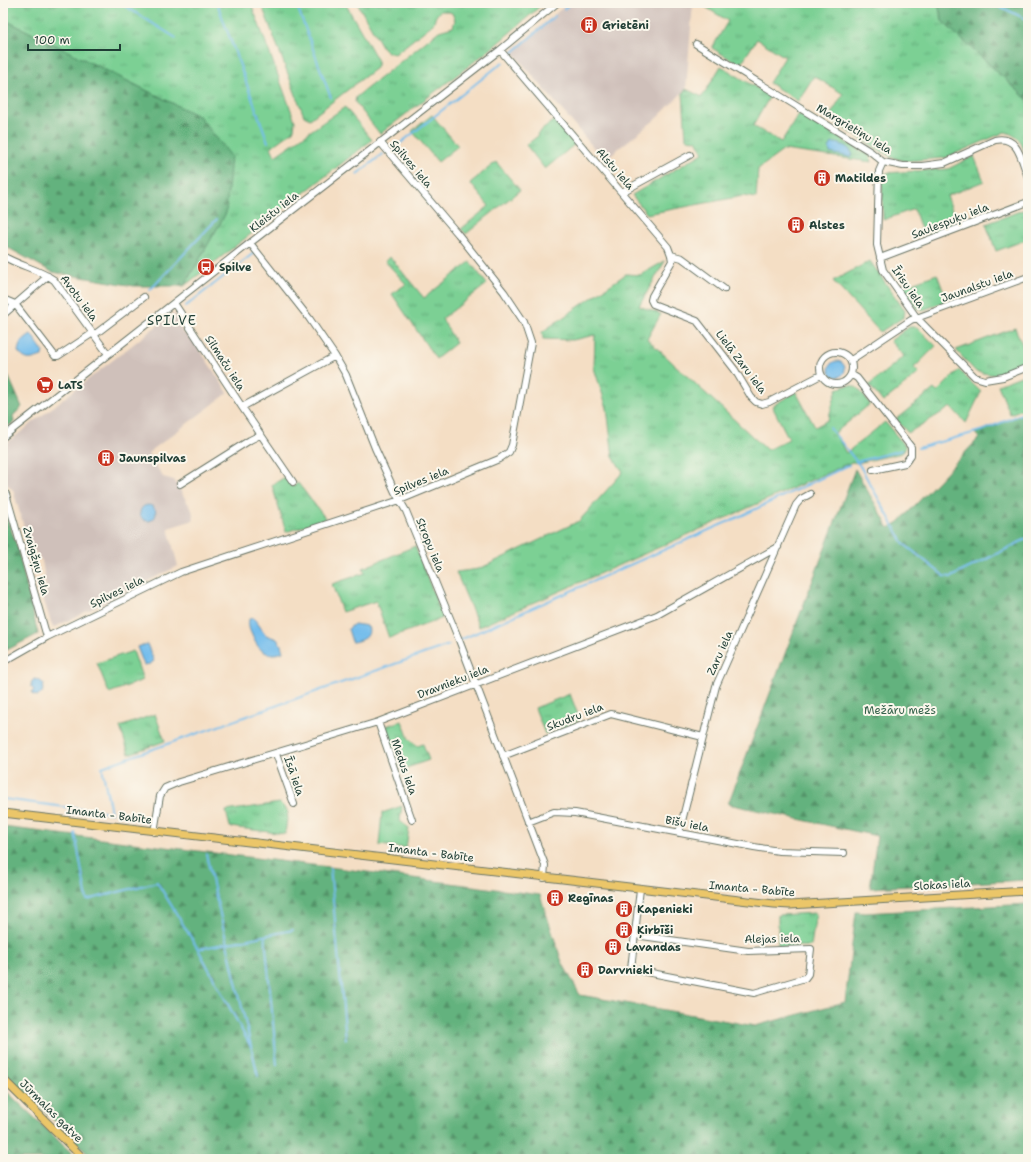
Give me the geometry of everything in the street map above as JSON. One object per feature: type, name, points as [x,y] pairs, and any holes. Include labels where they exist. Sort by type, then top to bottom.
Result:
[{"type":"main road","name":"Imanta - Babīte","points":[[3,813],[774,904],[790,905],[856,900]]},
{"type":"main road","name":"Slokas iela","points":[[856,900],[1028,891]]},
{"type":"main road","name":"Jūrmalas gatve","points":[[3,1079],[84,1159]]},
{"type":"street","name":"Kleistu iela","points":[[3,437],[250,243],[500,50],[557,3]]},
{"type":"street","name":"Margrietiņu iela","points":[[696,44],[864,148],[884,162],[903,166],[944,164],[1002,138],[1014,143],[1028,177]]},
{"type":"street","name":"Alstu iela","points":[[500,50],[668,247],[671,255]]},
{"type":"street","name":"Spilves iela","points":[[3,662],[48,637],[181,572],[400,500],[499,459],[509,452],[512,445],[531,343],[524,322],[504,292],[458,234],[380,142]]},
{"type":"street","points":[[622,192],[690,156]]},
{"type":"street","name":"Īrisu iela","points":[[884,162],[879,171],[877,245],[883,270],[917,318],[975,377],[985,380],[1003,377],[1028,367]]},
{"type":"street","name":"Saulespuķu iela","points":[[880,258],[1028,202]]},
{"type":"street","name":"Stropu iela","points":[[250,243],[309,318],[346,375],[375,448],[400,500],[459,640],[545,865],[544,878]]},
{"type":"street","points":[[671,255],[682,258],[724,289]]},
{"type":"street","name":"Lielā Zaru iela","points":[[671,255],[672,261],[652,296],[653,304],[697,321],[735,370],[751,397],[756,402],[762,404],[769,402],[821,375]]},
{"type":"street","points":[[3,264],[6,258]]},
{"type":"street","name":"Avotu iela","points":[[6,258],[54,280],[108,354]]},
{"type":"street","points":[[3,315],[48,276]]},
{"type":"street","name":"Jaunalstu iela","points":[[850,360],[911,320],[1028,277]]},
{"type":"street","points":[[3,299],[15,304],[55,356],[58,356],[94,334],[144,297]]},
{"type":"street","name":"Silmaču iela","points":[[174,303],[260,435],[293,482]]},
{"type":"street","points":[[837,352],[845,354],[850,360],[853,367],[852,375],[847,381],[840,384],[833,384],[826,381],[821,375],[820,367],[823,359],[829,354],[837,352]]},
{"type":"street","points":[[242,407],[335,356]]},
{"type":"street","points":[[852,375],[857,378],[911,447],[911,455],[905,463],[873,470]]},
{"type":"street","points":[[180,484],[260,435]]},
{"type":"street","name":"Zvaigžņu iela","points":[[3,491],[6,494],[48,637]]},
{"type":"street","name":"Zaru iela","points":[[679,833],[716,686],[796,505],[801,499],[810,494]]},
{"type":"street","name":"Dravnieku iela","points":[[154,832],[160,796],[165,788],[179,782],[378,722],[657,615],[778,547]]},
{"type":"street","name":"Skudru iela","points":[[503,756],[611,714],[703,737]]},
{"type":"street","name":"Medus iela","points":[[378,722],[412,820]]},
{"type":"street","name":"Īsā iela","points":[[276,754],[294,804]]},
{"type":"street","name":"Bišu iela","points":[[528,822],[554,812],[575,813],[779,851],[844,853]]},
{"type":"street","points":[[635,935],[640,889]]},
{"type":"street","name":"Alejas iela","points":[[635,935],[748,951],[811,949],[808,974],[805,978],[754,993],[631,968],[635,935]]},
{"type":"shaded area","points":[[568,3],[693,3],[686,89],[656,119],[604,160],[512,51]]},
{"type":"shaded area","points":[[172,314],[179,317],[182,323],[181,329],[183,334],[190,335],[228,393],[148,453],[163,477],[174,480],[192,510],[194,520],[168,528],[178,566],[53,628],[42,595],[46,585],[42,561],[29,544],[13,490],[3,480],[3,446]]},
{"type":"green space","points":[[3,3],[251,3],[295,121],[294,130],[271,147],[275,156],[345,107],[372,140],[184,286],[226,213],[200,117],[3,19]]},
{"type":"green space","points":[[261,3],[345,3],[378,61],[376,68],[310,119],[304,116]]},
{"type":"green space","points":[[357,3],[544,3],[492,48],[380,134],[355,102],[356,97],[439,31],[453,27],[455,20],[452,13],[440,11],[433,24],[395,54],[388,52],[383,48]]},
{"type":"green space","points":[[699,3],[938,3],[942,21],[1028,100],[1028,164],[1019,140],[1011,134],[1005,132],[945,158],[905,161],[891,157],[828,119],[843,94],[814,76],[798,101],[769,83],[785,57],[757,39],[740,65],[712,48],[728,21]]},
{"type":"green space","points":[[938,3],[1028,3],[1028,100],[942,21]]},
{"type":"green space","points":[[3,19],[200,117],[231,156],[226,213],[184,286],[134,286],[52,272],[3,245]]},
{"type":"green space","points":[[721,66],[770,96],[753,126],[781,142],[799,114],[870,156],[872,162],[784,150],[758,169],[756,198],[743,196],[647,214],[632,195],[703,153],[696,140],[686,139],[683,93],[686,89],[702,97]]},
{"type":"green space","points":[[432,115],[458,146],[438,162],[412,131]]},
{"type":"green space","points":[[555,120],[575,144],[545,169],[526,145]]},
{"type":"green space","points":[[974,156],[984,181],[947,196],[957,223],[923,235],[914,209],[883,220],[882,177],[886,173],[948,169]]},
{"type":"green space","points":[[496,162],[520,190],[466,234],[461,229],[489,206],[470,183]]},
{"type":"green space","points":[[1028,208],[1028,239],[996,251],[986,224]]},
{"type":"green space","points":[[390,257],[424,298],[470,262],[487,284],[442,319],[456,343],[436,359],[392,294],[406,284],[385,261]]},
{"type":"green space","points":[[665,261],[639,306],[661,314],[647,339],[767,450],[789,439],[772,406],[796,392],[815,427],[828,420],[837,389],[849,385],[860,390],[870,404],[835,433],[846,453],[885,422],[906,447],[902,453],[857,463],[852,462],[479,627],[456,572],[479,569],[579,521],[623,472],[613,457],[607,408],[594,368],[595,335],[573,340],[543,339],[542,332],[626,274],[640,275]]},
{"type":"green space","points":[[870,261],[905,311],[904,317],[880,332],[833,281]]},
{"type":"green space","points":[[937,274],[947,301],[923,310],[917,308],[901,287]]},
{"type":"green space","points":[[909,327],[917,327],[936,346],[914,368],[919,373],[883,402],[869,385],[904,356],[890,341]]},
{"type":"green space","points":[[1015,328],[1028,358],[1028,362],[995,375],[976,372],[956,350]]},
{"type":"green space","points":[[3,364],[22,407],[13,416],[14,422],[3,430]]},
{"type":"green space","points":[[959,370],[981,392],[966,423],[951,407],[908,433],[896,419],[934,389],[937,392]]},
{"type":"green space","points":[[1026,374],[1028,379],[1028,407],[1010,414],[998,385]]},
{"type":"green space","name":"Mežāru mežs","points":[[1028,411],[1028,880],[870,888],[877,836],[728,804],[855,469],[889,528],[899,522],[979,438],[975,433]]},
{"type":"green space","points":[[285,477],[292,487],[298,483],[326,519],[286,532],[272,485]]},
{"type":"green space","points":[[3,507],[17,546],[38,634],[3,652]]},
{"type":"green space","points":[[415,546],[443,618],[389,638],[376,601],[342,612],[332,584],[365,573],[363,568]]},
{"type":"green space","points":[[133,651],[143,680],[109,693],[97,663]]},
{"type":"green space","points":[[570,694],[580,720],[545,734],[535,708]]},
{"type":"green space","points":[[155,714],[165,741],[129,754],[120,727]]},
{"type":"green space","points":[[402,721],[409,739],[418,746],[423,744],[429,760],[401,770],[386,726]]},
{"type":"green space","points":[[280,803],[288,811],[285,834],[230,827],[226,811]]},
{"type":"green space","points":[[402,806],[400,821],[409,828],[406,848],[379,845],[382,813]]},
{"type":"green space","points":[[3,827],[345,869],[540,895],[562,962],[580,995],[755,1026],[845,1002],[856,912],[865,913],[1028,904],[1028,1159],[94,1159],[3,1071]]},
{"type":"green space","points":[[816,913],[811,946],[778,947],[778,915]]},
{"type":"green space","points":[[3,1088],[78,1159],[3,1159]]},
{"type":"water","points":[[832,143],[838,143],[845,146],[852,152],[853,155],[850,157],[830,153],[829,148]]},
{"type":"water","points":[[31,334],[43,351],[42,356],[26,359],[18,352],[19,346]]},
{"type":"water","points":[[834,361],[840,361],[845,366],[843,375],[840,377],[834,377],[829,372],[829,366]]},
{"type":"water","points":[[148,505],[154,507],[156,513],[154,519],[148,521],[142,519],[140,513],[142,507]]},
{"type":"water","points":[[253,618],[266,635],[277,639],[283,652],[272,654],[260,649],[254,640],[249,627],[249,619]]},
{"type":"water","points":[[354,624],[368,626],[369,630],[365,638],[352,642],[348,629]]},
{"type":"water","points":[[147,644],[154,661],[150,664],[144,665],[137,647]]},
{"type":"water","points":[[34,679],[39,680],[44,684],[42,693],[38,696],[33,695],[32,692],[34,690],[30,686],[32,686],[31,683]]},
{"type":"waterway","points":[[120,3],[176,38]]},
{"type":"waterway","points":[[217,3],[268,142]]},
{"type":"waterway","points":[[296,3],[331,98]]},
{"type":"waterway","points":[[564,9],[571,3]]},
{"type":"waterway","points":[[993,3],[1028,20]]},
{"type":"waterway","points":[[511,54],[555,16]]},
{"type":"waterway","points":[[393,149],[503,62]]},
{"type":"waterway","points":[[357,174],[383,154]]},
{"type":"waterway","points":[[150,290],[217,219]]},
{"type":"waterway","points":[[186,306],[255,252]]},
{"type":"waterway","points":[[918,448],[984,430],[1028,411]]},
{"type":"waterway","points":[[830,428],[860,466],[904,544],[944,576],[951,577],[1028,538]]},
{"type":"waterway","points":[[856,462],[902,450]]},
{"type":"waterway","points":[[460,640],[743,515],[849,465]]},
{"type":"waterway","points":[[3,799],[111,813],[102,767],[449,645]]},
{"type":"waterway","points":[[75,833],[87,900],[157,882],[198,949],[251,1047]]},
{"type":"waterway","points":[[206,854],[258,1076]]},
{"type":"waterway","points":[[330,867],[346,1039]]},
{"type":"waterway","points":[[198,949],[293,930]]},
{"type":"waterway","points":[[265,936],[277,1065]]},
{"type":"place","name":"Grietēni","points":[[589,25]]},
{"type":"place","name":"Matildes","points":[[822,178]]},
{"type":"place","name":"Alstes","points":[[796,225]]},
{"type":"place","name":"Spilve","points":[[206,267]]},
{"type":"place","name":"LaTS","points":[[45,385]]},
{"type":"place","name":"Jaunspilvas","points":[[106,458]]},
{"type":"place","name":"Regīnas","points":[[555,898]]},
{"type":"place","name":"Kapenieki","points":[[624,909]]},
{"type":"place","name":"Ķirbīši","points":[[624,930]]},
{"type":"place","name":"Lavandas","points":[[613,947]]},
{"type":"place","name":"Darvnieki","points":[[585,970]]},
{"type":"district","name":"SPILVE","points":[[172,320]]}]
